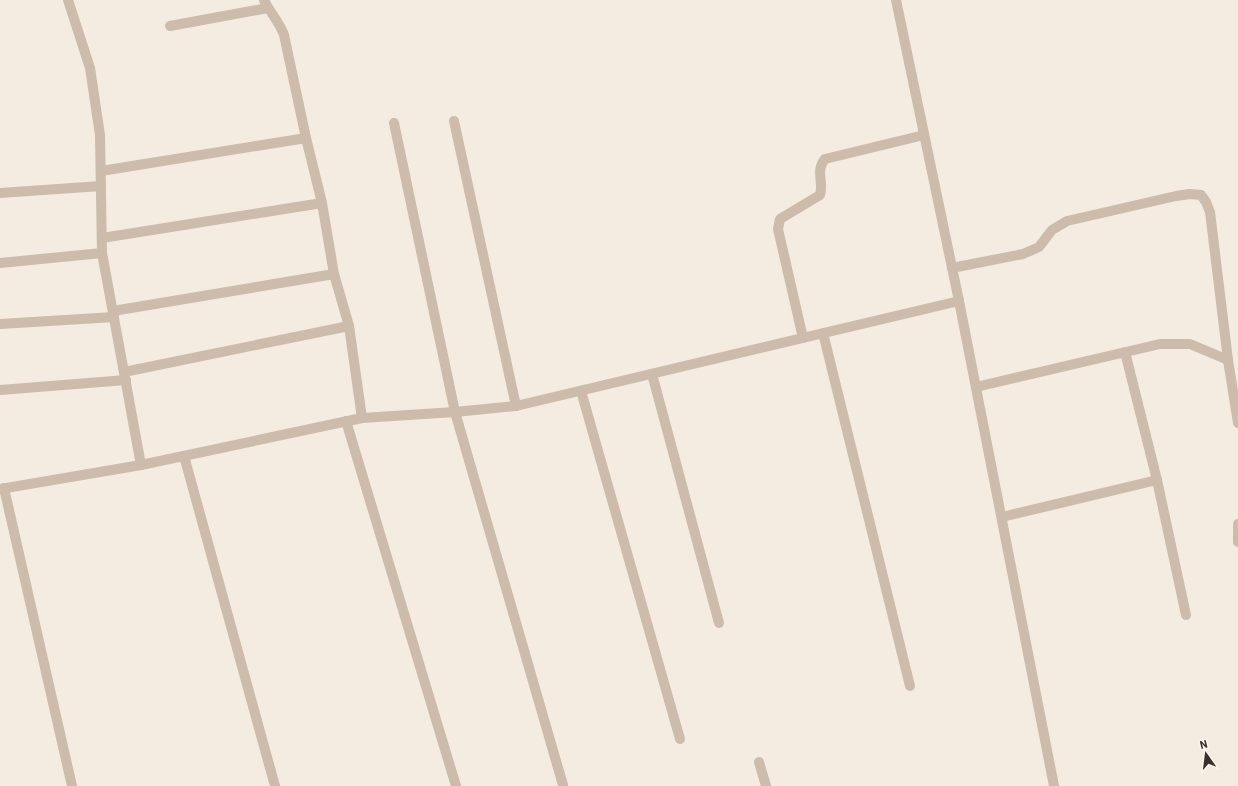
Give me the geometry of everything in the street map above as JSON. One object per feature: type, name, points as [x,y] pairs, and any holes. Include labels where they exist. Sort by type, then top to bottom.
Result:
[{"type":"street","points":[[68,0],[90,68],[100,135],[102,253],[141,465]]},
{"type":"street","points":[[896,0],[959,301],[1054,786]]},
{"type":"street","points":[[170,26],[266,4],[280,23],[322,203],[334,274],[349,326],[362,418]]},
{"type":"street","points":[[454,121],[516,406]]},
{"type":"street","points":[[394,123],[455,412],[563,785]]},
{"type":"street","points":[[803,338],[778,229],[780,219],[820,195],[822,188],[819,170],[825,159],[924,135]]},
{"type":"street","points":[[100,171],[306,138]]},
{"type":"street","points":[[0,193],[101,186]]},
{"type":"street","points":[[952,268],[1023,254],[1039,247],[1052,230],[1067,221],[1176,196],[1190,194],[1201,195],[1210,212],[1228,360],[1238,423]]},
{"type":"street","points":[[102,238],[322,203]]},
{"type":"street","points":[[0,262],[102,253]]},
{"type":"street","points":[[0,324],[114,314],[334,274]]},
{"type":"street","points":[[72,786],[2,489],[141,465],[362,418],[455,412],[516,406],[959,301]]},
{"type":"street","points":[[0,390],[125,376],[349,326]]},
{"type":"street","points":[[822,334],[910,686]]},
{"type":"street","points":[[976,387],[1160,344],[1190,344],[1228,360]]},
{"type":"street","points":[[1125,352],[1157,480],[1186,615]]},
{"type":"street","points":[[652,374],[719,623]]},
{"type":"street","points":[[581,391],[680,739]]},
{"type":"street","points":[[346,421],[456,786]]},
{"type":"street","points":[[184,456],[275,786]]},
{"type":"street","points":[[1002,517],[1157,480]]},
{"type":"street","points":[[1238,524],[1238,542]]},
{"type":"street","points":[[759,762],[766,786]]}]
